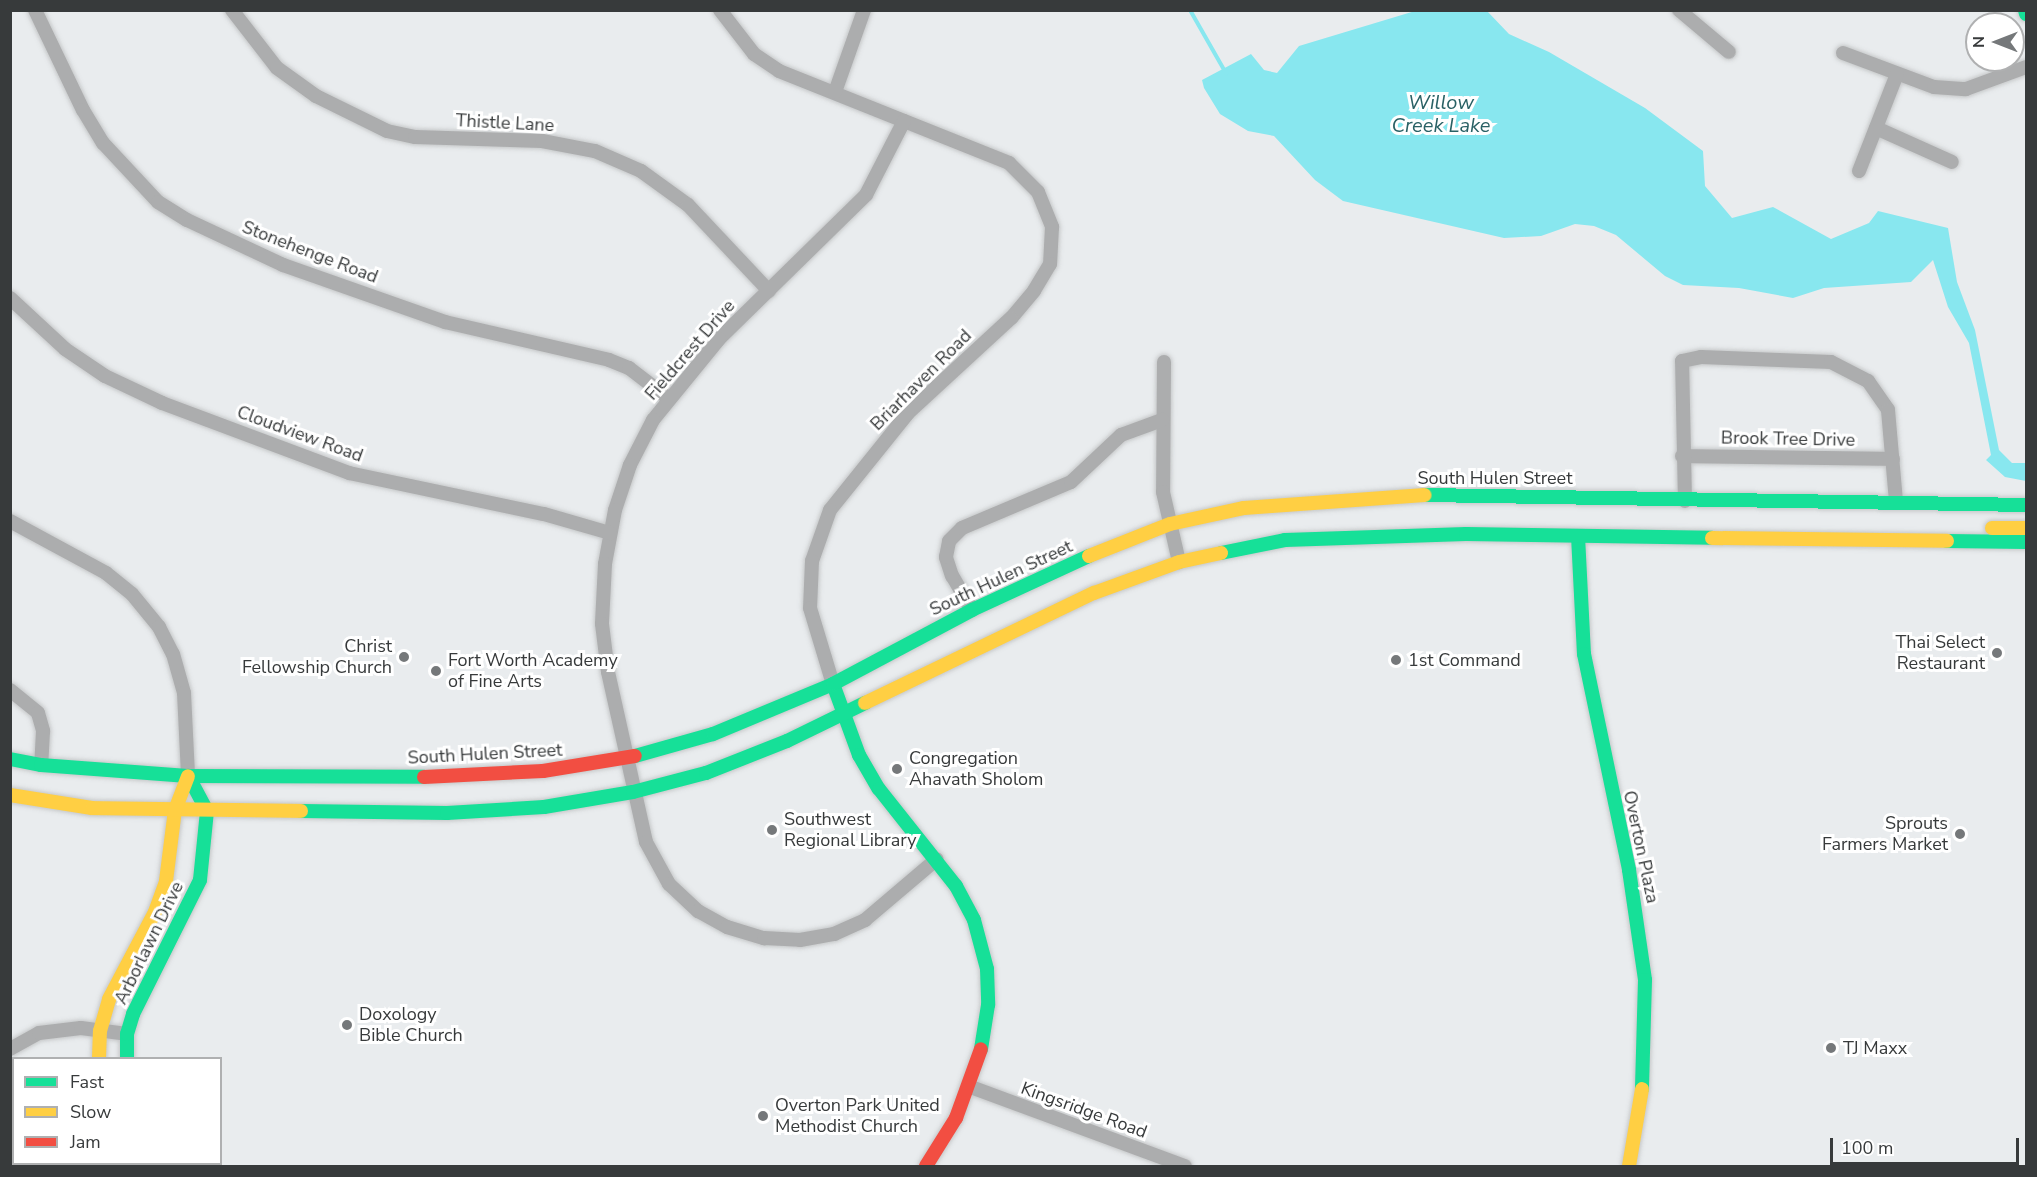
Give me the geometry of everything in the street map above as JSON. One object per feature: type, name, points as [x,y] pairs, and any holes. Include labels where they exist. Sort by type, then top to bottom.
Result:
[{"type":"main road","name":"South Hulen Street","points":[[10,759],[41,765],[188,776],[469,777],[543,771],[626,758],[713,734],[833,684],[972,610],[1170,524],[1294,502],[1428,495],[2026,505]]},
{"type":"main road","points":[[1953,540],[1982,528],[2026,528]]},
{"type":"main road","points":[[10,795],[92,808],[207,811],[485,812],[544,807],[633,792],[737,761],[845,714],[1095,593],[1179,562],[1285,540],[1466,534],[2026,542]]},
{"type":"main road","name":"Overton Plaza","points":[[1578,536],[1579,611],[1584,654],[1629,870],[1645,980],[1641,1106],[1629,1167]]},
{"type":"main road","name":"Briarhaven Road","points":[[833,684],[859,755],[879,789],[937,859],[974,920],[987,969],[986,1029],[971,1086],[926,1167]]},
{"type":"main road","name":"Arborlawn Drive","points":[[99,1057],[100,1031],[116,981],[161,898],[171,863],[175,810],[188,776]]},
{"type":"main road","name":"Arborlawn Drive","points":[[127,1057],[127,1034],[200,880],[207,811],[188,776]]},
{"type":"street","name":"Stonehenge Road","points":[[35,10],[83,110],[104,143],[158,202],[187,220],[283,265],[445,322],[609,360],[629,368],[668,398]]},
{"type":"street","name":"Thistle Lane","points":[[232,10],[277,68],[316,96],[387,130],[415,137],[542,141],[595,151],[641,171],[688,205],[769,291]]},
{"type":"street","name":"Briarhaven Road","points":[[720,10],[754,54],[780,71],[1009,163],[1026,176],[1047,206],[1053,248],[1050,264],[1034,291],[1011,318],[908,413],[830,510],[812,561],[810,608],[833,684]]},
{"type":"street","points":[[835,92],[864,10]]},
{"type":"street","points":[[1679,10],[1729,52]]},
{"type":"street","points":[[1843,53],[1934,87],[1966,89],[2026,66]]},
{"type":"street","points":[[1859,171],[1897,74]]},
{"type":"street","name":"Fieldcrest Drive","points":[[904,121],[866,195],[719,339],[668,398],[630,465],[610,533],[602,624],[626,758],[646,842],[669,884],[712,920],[764,938],[815,938],[850,928],[883,907],[937,859]]},
{"type":"street","points":[[1876,128],[1952,162]]},
{"type":"street","name":"Cloudview Road","points":[[10,298],[37,326],[81,360],[105,376],[162,403],[349,473],[544,514],[610,533]]},
{"type":"street","points":[[1685,501],[1682,456],[1682,361],[1701,357],[1814,360],[1846,368],[1868,381],[1888,410],[1896,502]]},
{"type":"street","points":[[1164,362],[1163,492],[1179,562]]},
{"type":"street","points":[[972,610],[952,576],[946,557],[949,541],[962,528],[1071,482],[1121,435],[1162,420]]},
{"type":"street","name":"Brook Tree Drive","points":[[1682,456],[1893,459]]},
{"type":"street","name":"Arborlawn Drive","points":[[10,521],[106,573],[132,594],[159,627],[173,654],[184,693],[188,776]]},
{"type":"street","points":[[10,690],[38,713],[43,731],[41,765]]},
{"type":"street","points":[[10,1049],[39,1033],[81,1029],[127,1034]]},
{"type":"street","name":"Kingsridge Road","points":[[971,1086],[1185,1167]]},
{"type":"water","name":"Willow Creek Lake","points":[[1415,11],[1487,11],[1509,34],[1549,52],[1645,108],[1703,151],[1705,186],[1732,218],[1773,207],[1831,239],[1869,223],[1878,211],[1948,228],[1957,282],[1975,330],[1999,450],[2012,463],[2026,463],[2026,481],[2005,477],[1986,460],[1991,455],[1969,343],[1948,307],[1933,260],[1911,282],[1824,288],[1793,298],[1739,288],[1683,285],[1665,276],[1616,235],[1594,226],[1575,224],[1541,236],[1504,238],[1343,201],[1315,180],[1274,136],[1248,131],[1220,114],[1204,88],[1202,80],[1251,54],[1264,70],[1277,73],[1299,46]]},
{"type":"waterway","points":[[1190,10],[1226,73]]},
{"type":"traffic: fast","points":[[2025,10],[2026,14]]},
{"type":"traffic: fast","points":[[1425,495],[2026,505]]},
{"type":"traffic: fast","points":[[1221,553],[1285,540],[1466,534],[1712,538]]},
{"type":"traffic: fast","points":[[1578,536],[1584,654],[1629,870],[1645,980],[1642,1089]]},
{"type":"traffic: fast","points":[[1947,541],[2026,542]]},
{"type":"traffic: fast","points":[[635,756],[713,734],[833,684],[972,610],[1089,556]]},
{"type":"traffic: fast","points":[[833,684],[859,755],[879,789],[956,886],[974,920],[987,969],[988,1005],[981,1049]]},
{"type":"traffic: fast","points":[[301,811],[447,813],[544,807],[633,792],[706,773],[787,741],[865,703]]},
{"type":"traffic: fast","points":[[10,759],[41,765],[188,776],[424,777]]},
{"type":"traffic: fast","points":[[127,1057],[127,1034],[133,1014],[200,880],[207,811],[188,776]]},
{"type":"traffic: slow","points":[[1089,556],[1170,524],[1244,508],[1425,495]]},
{"type":"traffic: slow","points":[[1992,528],[2026,528]]},
{"type":"traffic: slow","points":[[1712,538],[1947,541]]},
{"type":"traffic: slow","points":[[865,703],[1094,593],[1179,562],[1221,553]]},
{"type":"traffic: slow","points":[[99,1057],[100,1031],[109,999],[155,912],[166,881],[175,810],[188,776]]},
{"type":"traffic: slow","points":[[10,795],[92,808],[301,811]]},
{"type":"traffic: slow","points":[[1629,1166],[1642,1089]]},
{"type":"traffic: jam","points":[[424,777],[543,771],[635,756]]},
{"type":"traffic: jam","points":[[926,1166],[956,1118],[981,1049]]},
{"type":"place","name":"Thai Select Restaurant","points":[[1997,653]]},
{"type":"place","name":"Christ Fellowship Church","points":[[404,657]]},
{"type":"place","name":"1st Command","points":[[1396,660]]},
{"type":"place","name":"Fort Worth Academy of Fine Arts","points":[[436,671]]},
{"type":"place","name":"Congregation Ahavath Sholom","points":[[897,769]]},
{"type":"place","name":"Southwest Regional Library","points":[[772,830]]},
{"type":"place","name":"Sprouts Farmers Market","points":[[1960,834]]},
{"type":"place","name":"Doxology Bible Church","points":[[347,1025]]},
{"type":"place","name":"TJ Maxx","points":[[1831,1048]]},
{"type":"place","name":"Overton Park United Methodist Church","points":[[763,1116]]}]
